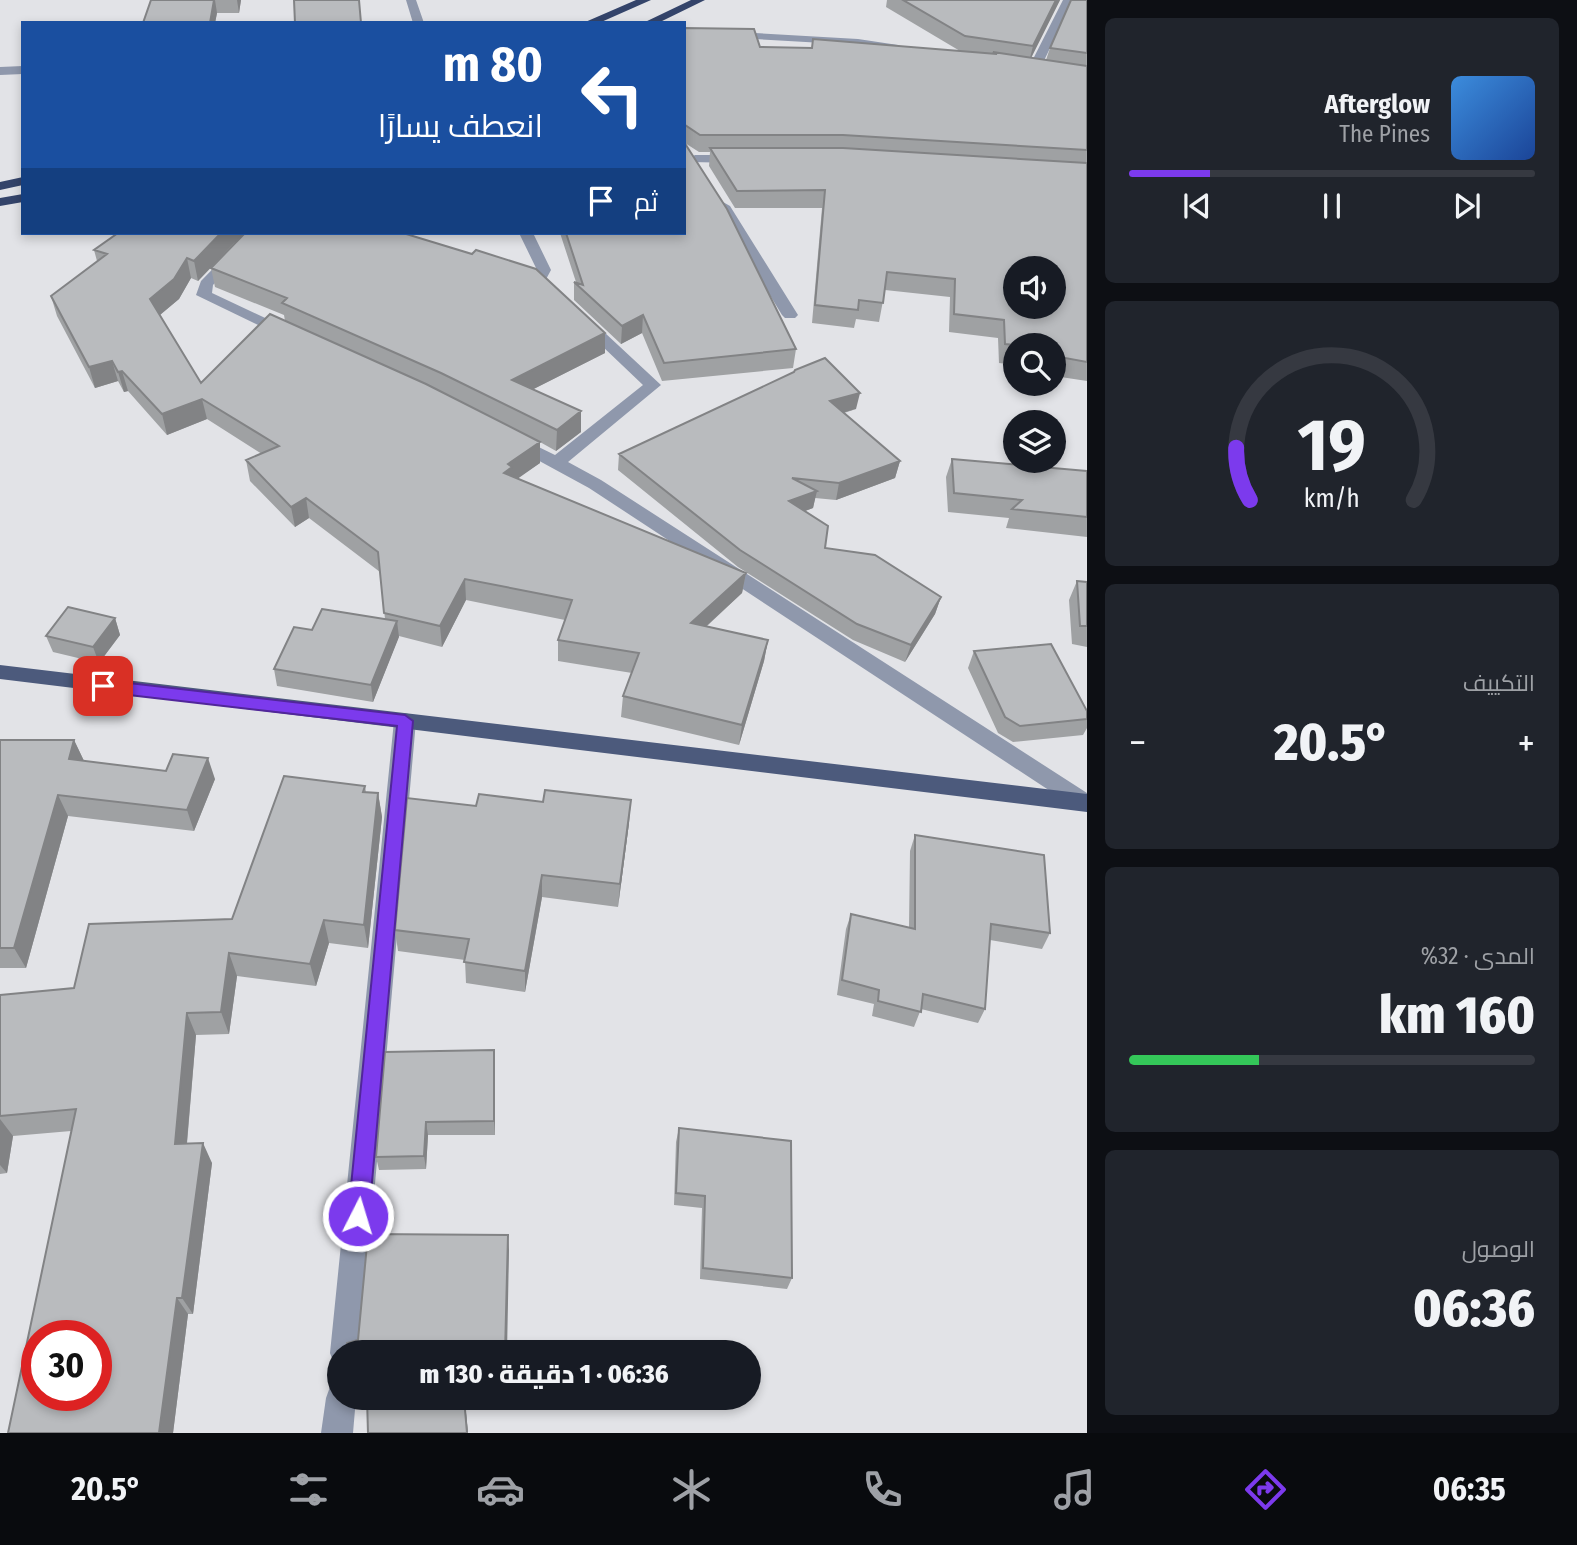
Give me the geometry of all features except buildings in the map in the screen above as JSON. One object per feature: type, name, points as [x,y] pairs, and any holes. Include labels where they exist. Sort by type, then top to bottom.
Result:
[{"type":"highway","points":[[593,21],[646,0]]},
{"type":"highway","points":[[653,21],[700,0]]},
{"type":"highway","points":[[0,186],[21,181]]},
{"type":"highway","points":[[0,202],[21,198]]},
{"type":"main road","points":[[0,672],[1085,802]]},
{"type":"street","points":[[411,0],[418,21]]},
{"type":"street","points":[[1034,69],[1068,0]]},
{"type":"street","points":[[686,32],[858,42],[912,50]]},
{"type":"street","points":[[1020,67],[1047,71]]},
{"type":"street","points":[[0,71],[21,70]]},
{"type":"street","points":[[694,160],[748,159]]},
{"type":"street","points":[[715,193],[790,315]]},
{"type":"street","points":[[277,235],[242,248],[206,284],[204,295],[300,340]]},
{"type":"street","points":[[527,235],[544,270],[538,282]]},
{"type":"street","points":[[558,462],[653,385],[577,315]]},
{"type":"street","points":[[496,430],[558,462],[1085,802]]},
{"type":"street","points":[[346,1340],[405,721]]},
{"type":"street","points":[[337,1433],[340,1410]]},
{"type":"route","points":[[103,686],[405,721],[358,1216]]}]
